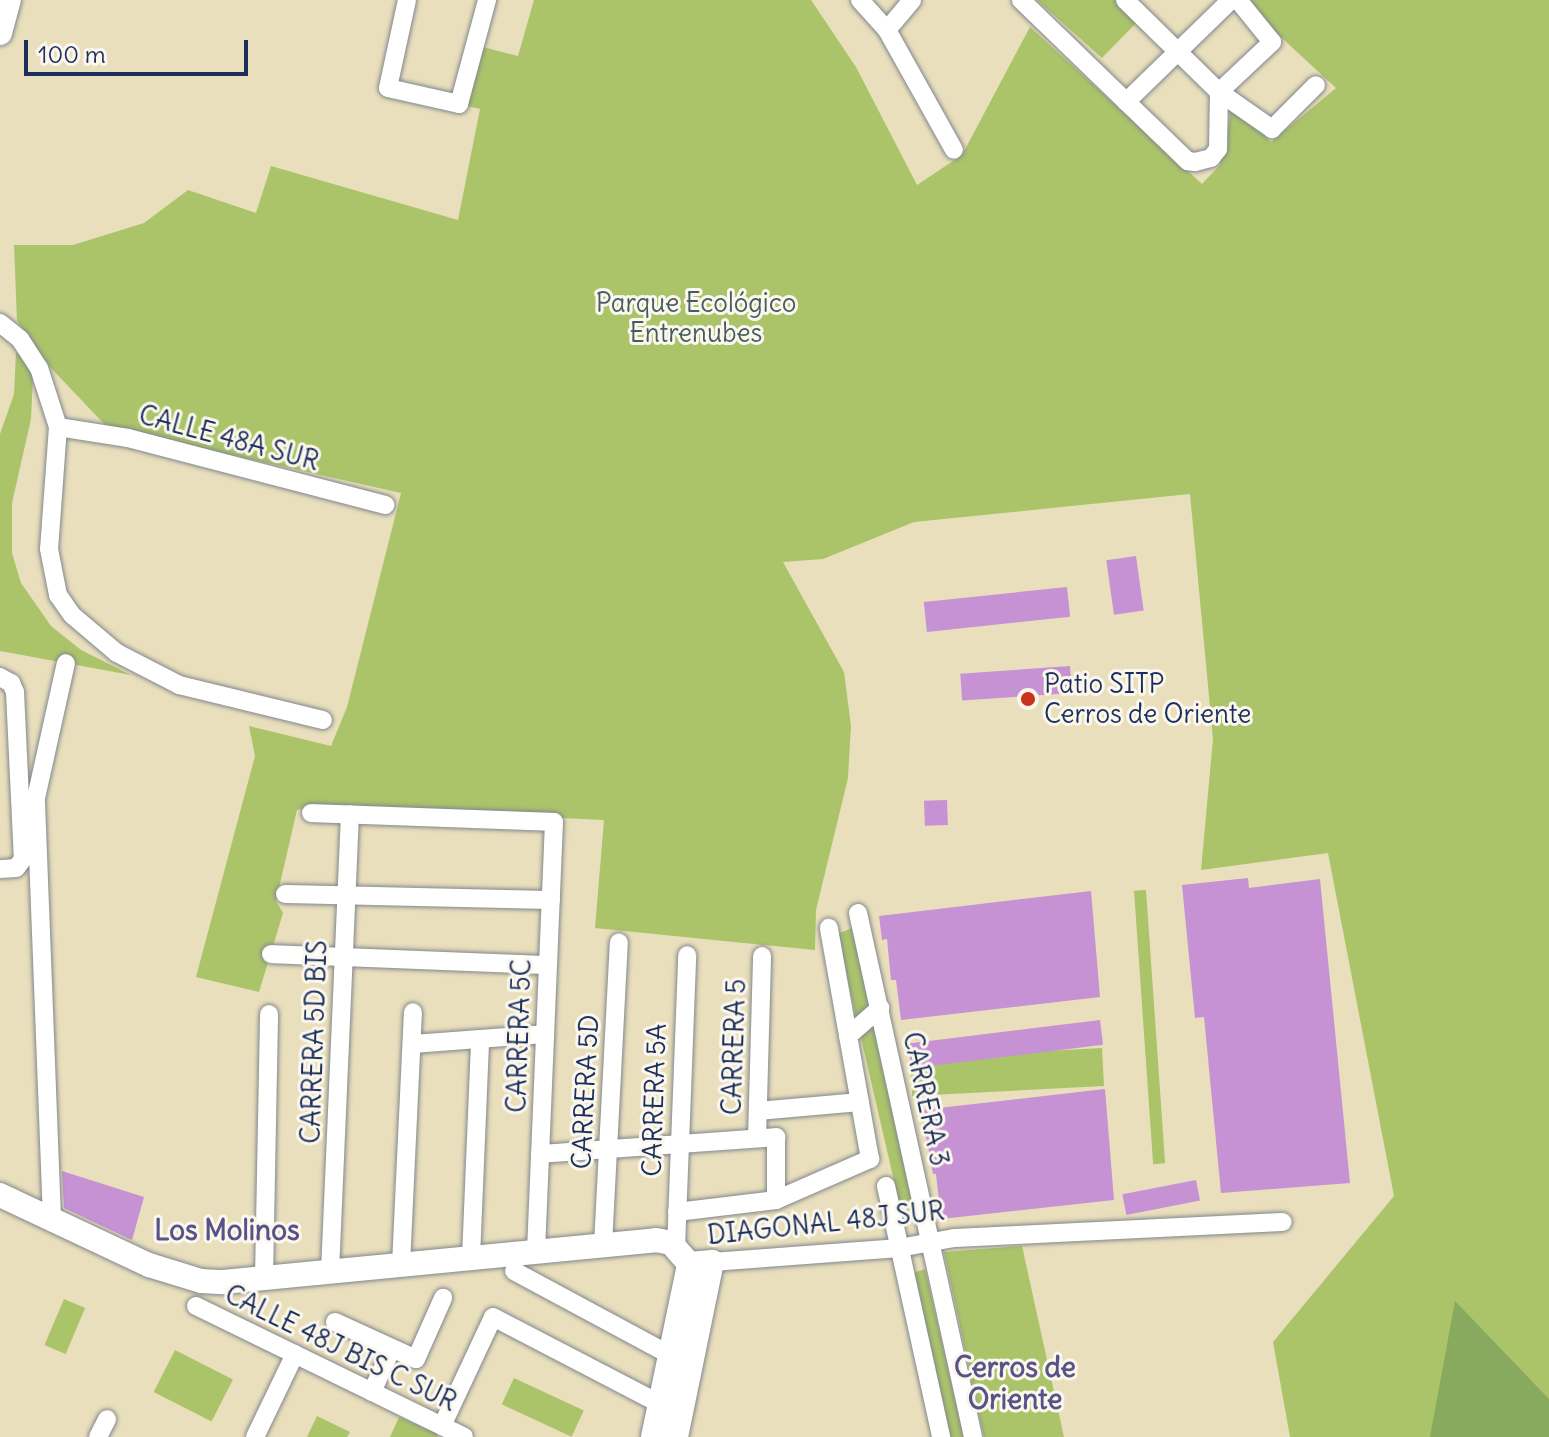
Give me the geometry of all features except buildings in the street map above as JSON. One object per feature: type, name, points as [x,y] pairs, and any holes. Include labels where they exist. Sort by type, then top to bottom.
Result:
[{"type":"street","points":[[0,30],[9,0]]},
{"type":"street","points":[[407,0],[388,88],[459,104],[487,0]]},
{"type":"street","points":[[860,0],[887,30],[954,150]]},
{"type":"street","points":[[887,30],[912,0]]},
{"type":"street","points":[[1021,0],[1188,161],[1211,158],[1218,149],[1219,92],[1272,42],[1238,0]]},
{"type":"street","points":[[1126,102],[1231,0]]},
{"type":"street","points":[[1137,4],[1219,92],[1272,129],[1316,85]]},
{"type":"street","points":[[0,323],[20,339],[39,368],[58,427],[48,520],[49,549],[58,595],[91,633],[117,653],[179,685],[323,720]]},
{"type":"street","name":"CALLE 48A SUR","points":[[58,427],[128,438],[385,505]]},
{"type":"street","points":[[52,1219],[36,798],[66,663]]},
{"type":"street","points":[[0,677],[11,683],[15,692],[23,859],[8,868]]},
{"type":"street","points":[[311,813],[350,814]]},
{"type":"street","name":"CARRERA 5C","points":[[350,814],[554,822],[536,1252]]},
{"type":"street","name":"CARRERA 5D BIS","points":[[330,1272],[350,814]]},
{"type":"street","points":[[285,894],[551,900]]},
{"type":"street","name":"CARRERA 3","points":[[858,913],[973,1437]]},
{"type":"street","points":[[677,1212],[776,1200],[870,1159],[829,928]]},
{"type":"street","name":"CARRERA 5D","points":[[603,1245],[619,942]]},
{"type":"street","points":[[271,954],[548,965]]},
{"type":"street","name":"CARRERA 5A","points":[[676,1437],[693,1258],[677,1212],[687,955]]},
{"type":"street","name":"CARRERA 5","points":[[762,956],[757,1138],[776,1137],[776,1200]]},
{"type":"street","points":[[848,1036],[880,1008]]},
{"type":"street","points":[[401,1265],[413,1012]]},
{"type":"street","points":[[264,1278],[269,1014]]},
{"type":"street","points":[[412,1044],[545,1034]]},
{"type":"street","points":[[471,1258],[480,1039]]},
{"type":"street","points":[[758,1111],[860,1102]]},
{"type":"street","points":[[540,1154],[757,1138]]},
{"type":"street","points":[[886,1186],[941,1437]]},
{"type":"street","name":"DIAGONAL 48J SUR","points":[[0,1195],[149,1265],[201,1281],[264,1278],[656,1240],[693,1258],[899,1248],[930,1241],[1283,1222]]},
{"type":"street","name":"CARRERA 5A","points":[[653,1437],[693,1258]]},
{"type":"street","points":[[514,1271],[670,1355]]},
{"type":"street","points":[[335,1322],[416,1359],[443,1298]]},
{"type":"street","name":"CALLE 48J BIS C SUR","points":[[196,1306],[464,1437]]},
{"type":"street","points":[[442,1426],[493,1317],[660,1404]]},
{"type":"street","points":[[372,1392],[392,1348]]},
{"type":"street","points":[[255,1437],[295,1354]]},
{"type":"street","points":[[98,1437],[107,1419]]},
{"type":"green space","name":"Parque Ecológico Entrenubes","points":[[534,0],[811,0],[856,67],[917,185],[962,155],[1030,27],[1202,184],[1220,165],[1233,102],[1271,142],[1336,88],[1244,3],[1248,0],[1549,0],[1549,1437],[1290,1437],[1273,1342],[1394,1196],[1328,853],[1201,870],[1213,739],[1190,494],[914,522],[823,559],[783,562],[844,672],[851,726],[848,778],[816,910],[815,950],[595,928],[604,820],[313,806],[297,810],[276,901],[283,913],[259,992],[196,977],[255,756],[249,726],[331,746],[347,707],[401,493],[107,427],[49,366],[17,321],[14,245],[73,245],[144,223],[188,190],[256,213],[271,166],[458,220],[480,109],[463,105],[479,46],[518,56]]},
{"type":"green space","points":[[1037,0],[1122,0],[1141,18],[1102,58]]},
{"type":"green space","points":[[16,352],[27,362],[33,378],[31,419],[12,503],[12,553],[21,583],[51,626],[81,650],[131,675],[0,651],[0,434],[14,394]]},
{"type":"green space","points":[[1146,890],[1165,1163],[1153,1164],[1134,891]]},
{"type":"green space","points":[[852,928],[916,1221],[904,1224],[837,934]]},
{"type":"green space","points":[[1102,1048],[1104,1086],[912,1096],[910,1058]]},
{"type":"green space","points":[[1022,1246],[1064,1437],[984,1437],[944,1252]]},
{"type":"green space","points":[[925,1269],[964,1437],[949,1437],[913,1273]]},
{"type":"green space","points":[[64,1299],[85,1308],[66,1354],[44,1345]]},
{"type":"green space","points":[[1455,1301],[1549,1399],[1549,1437],[1430,1437]]},
{"type":"green space","points":[[175,1350],[233,1380],[212,1421],[154,1392]]},
{"type":"green space","points":[[514,1378],[584,1411],[572,1437],[502,1404]]},
{"type":"green space","points":[[317,1416],[350,1432],[347,1437],[307,1437]]},
{"type":"green space","points":[[399,1417],[438,1434],[437,1437],[390,1437]]},
{"type":"place","name":"Patio SITP Cerros de Oriente","points":[[1028,699]]},
{"type":"district","name":"Los Molinos","points":[[227,1230]]},
{"type":"district","name":"Cerros de Oriente","points":[[1015,1383]]}]
